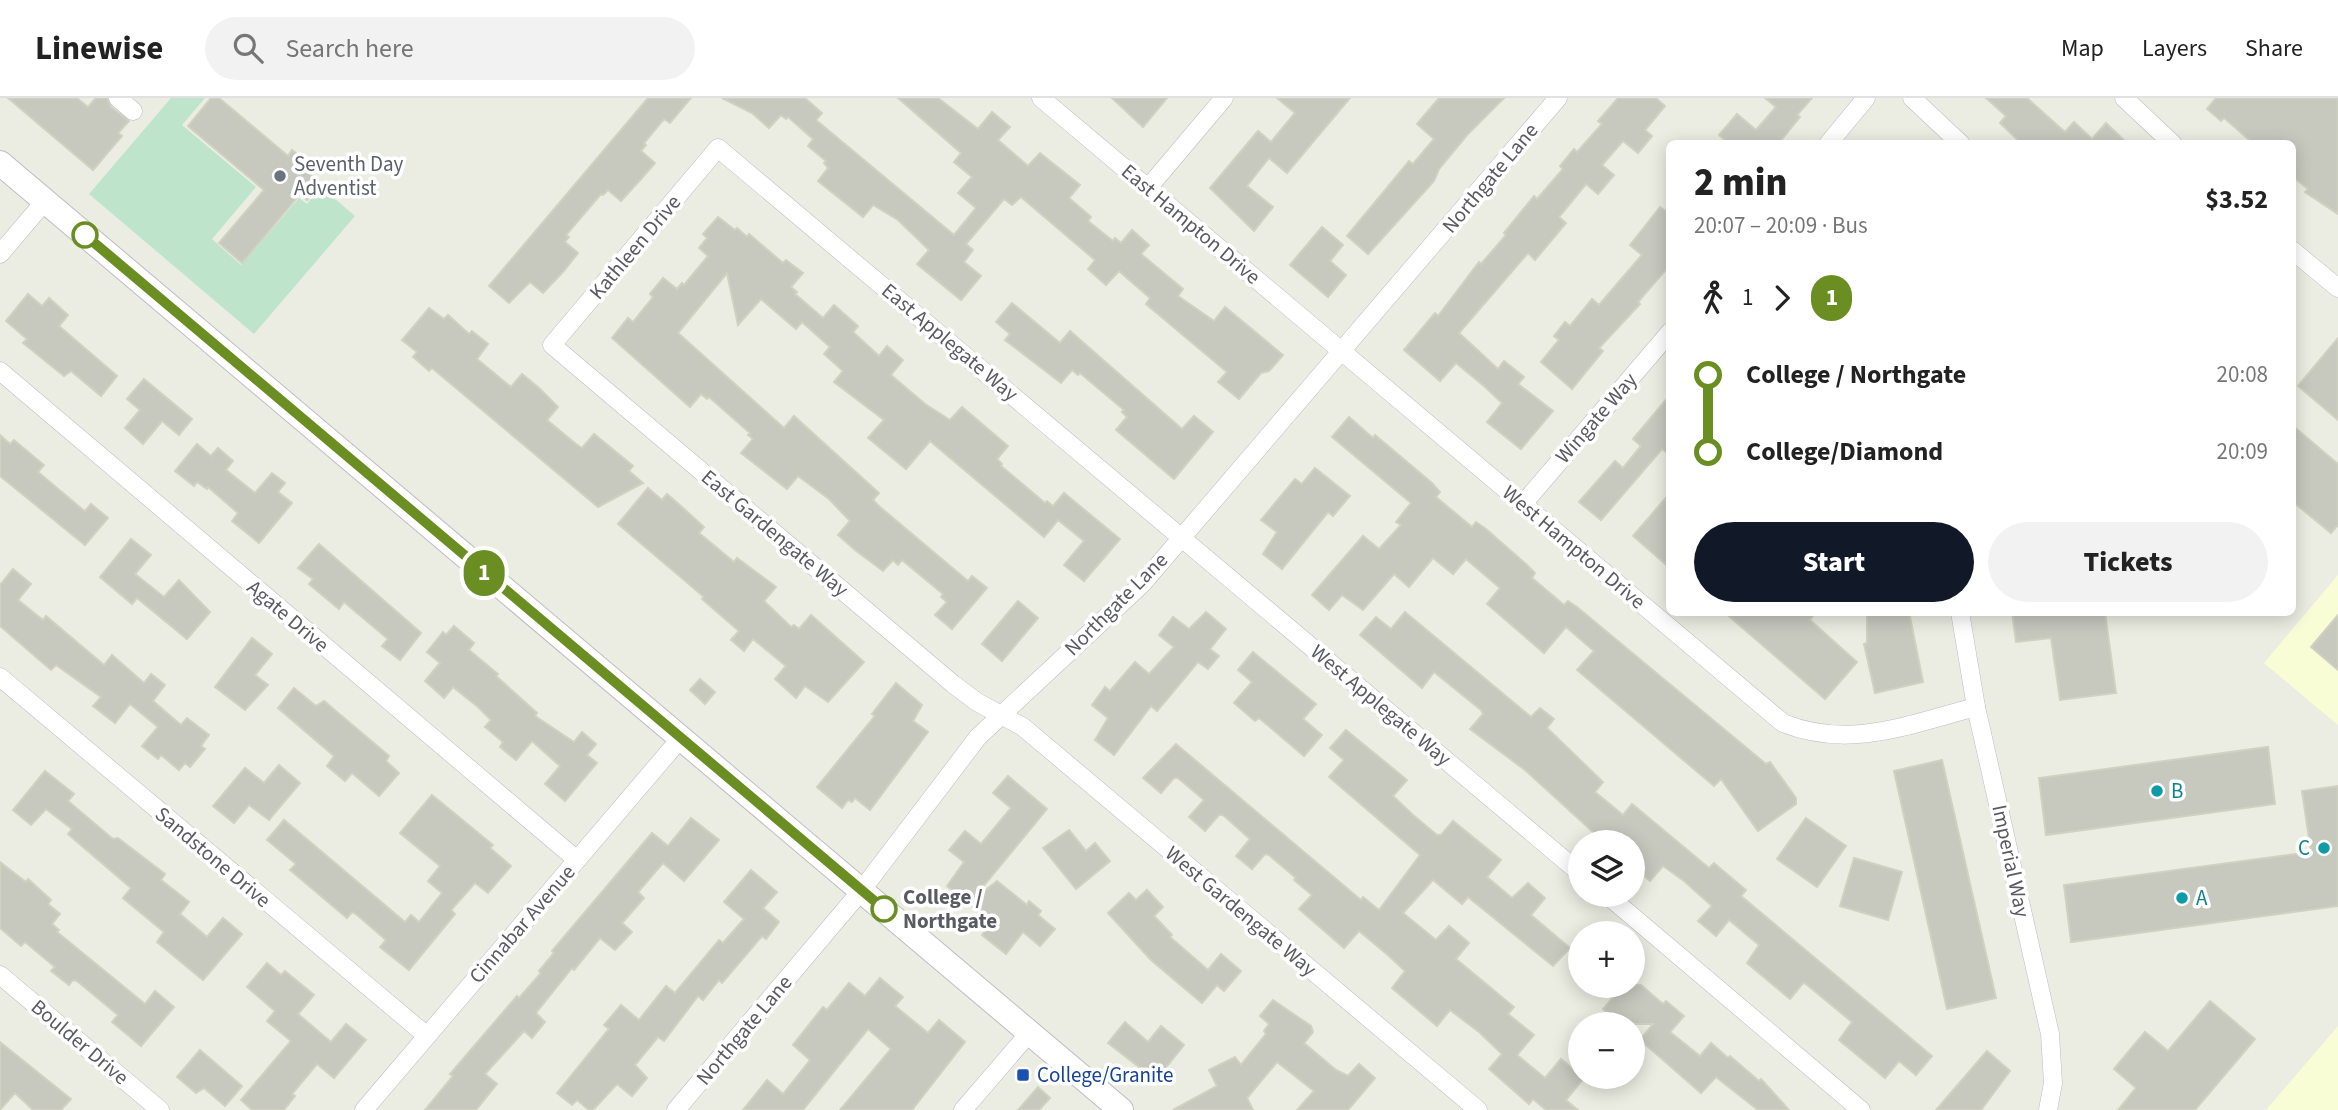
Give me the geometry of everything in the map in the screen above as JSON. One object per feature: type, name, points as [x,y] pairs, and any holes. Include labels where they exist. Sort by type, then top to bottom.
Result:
[{"type":"main road","points":[[0,163],[1121,1110]]},
{"type":"street","points":[[118,98],[133,111]]},
{"type":"street","name":"East Hampton Drive","points":[[1041,98],[1341,350]]},
{"type":"street","points":[[1148,188],[1224,98]]},
{"type":"street","name":"Northgate Lane","points":[[676,1110],[861,891],[978,737],[1142,584],[1558,98]]},
{"type":"street","points":[[1831,140],[1866,98]]},
{"type":"street","points":[[1912,98],[1957,140]]},
{"type":"street","points":[[2124,98],[2169,140]]},
{"type":"street","name":"Kathleen Drive","points":[[552,345],[718,148]]},
{"type":"street","name":"East Applegate Way","points":[[718,148],[1183,536]]},
{"type":"street","points":[[0,254],[45,201]]},
{"type":"street","points":[[2296,253],[2338,288]]},
{"type":"street","name":"Wingate Way","points":[[1523,504],[1666,337]]},
{"type":"street","name":"East Gardengate Way","points":[[552,345],[953,684],[1001,716]]},
{"type":"street","name":"West Hampton Drive","points":[[1341,350],[1783,723],[1810,734],[1844,737],[1976,707]]},
{"type":"street","name":"Agate Drive","points":[[0,371],[577,860]]},
{"type":"street","name":"West Applegate Way","points":[[1183,536],[1568,863]]},
{"type":"street","name":"Imperial Way","points":[[1961,616],[1976,707],[2050,1034],[2053,1083],[2048,1110]]},
{"type":"street","name":"Sandstone Drive","points":[[0,677],[427,1036]]},
{"type":"street","name":"West Gardengate Way","points":[[1001,716],[1023,727],[1478,1110]]},
{"type":"street","name":"Cinnabar Avenue","points":[[364,1110],[680,739]]},
{"type":"street","points":[[1621,907],[1861,1110]]},
{"type":"street","name":"Boulder Drive","points":[[0,975],[160,1110]]},
{"type":"street","points":[[963,1110],[1030,1032]]},
{"type":"shaded area","points":[[171,98],[205,98],[182,125],[256,187],[212,239],[241,265],[299,198],[307,204],[321,187],[355,216],[254,334],[89,194]]},
{"type":"shaded area","points":[[2338,575],[2338,725],[2264,663]]},
{"type":"shaded area","points":[[2338,1026],[2338,1110],[2266,1110]]},
{"type":"building","points":[[8,98],[77,98],[88,107],[96,98],[107,98],[111,107],[129,121],[118,133],[122,136],[93,170]]},
{"type":"building","name":"Seventh Day Adventist","points":[[211,98],[219,98],[288,156],[292,150],[308,163],[304,169],[321,183],[307,200],[300,194],[242,263],[219,243],[264,190],[188,126]]},
{"type":"building","points":[[648,98],[691,98],[670,123],[664,119],[644,143],[646,145],[641,151],[655,163],[621,201],[608,190],[601,194],[566,235],[569,237],[565,242],[578,253],[563,272],[543,293],[530,282],[509,303],[489,286]]},
{"type":"building","points":[[722,98],[805,98],[822,113],[816,120],[954,235],[976,208],[958,193],[972,177],[954,162],[961,153],[898,98],[938,98],[978,129],[992,112],[1010,127],[998,140],[1028,166],[1040,153],[1080,185],[1069,198],[1091,217],[1088,221],[1113,241],[1115,238],[1121,243],[1132,230],[1149,245],[1141,254],[1183,289],[1178,296],[1214,321],[1225,307],[1283,355],[1269,371],[1261,373],[1239,399],[1218,382],[1227,372],[1146,304],[1150,298],[1119,271],[1106,285],[1088,269],[1095,260],[1021,197],[1012,205],[1004,199],[966,244],[973,250],[964,262],[981,276],[961,300],[917,264],[929,250],[898,220],[873,205],[863,217],[818,181],[828,168],[824,163],[826,161],[808,146],[813,139],[788,117],[786,119],[781,115],[769,128],[752,113]]},
{"type":"building","points":[[1112,98],[1167,98],[1143,127]]},
{"type":"building","points":[[1277,98],[1350,98],[1287,173],[1269,158],[1247,186],[1273,207],[1254,231],[1210,188],[1258,131],[1271,142],[1295,113]]},
{"type":"building","points":[[1439,98],[1504,98],[1467,135],[1439,169],[1434,181],[1368,254],[1347,236],[1409,161],[1413,164],[1434,139],[1417,124]]},
{"type":"building","points":[[1618,98],[1656,98],[1665,106],[1645,130],[1652,136],[1638,153],[1623,141],[1602,165],[1614,175],[1598,194],[1586,184],[1559,217],[1566,223],[1535,260],[1528,253],[1459,333],[1498,369],[1504,361],[1524,377],[1518,384],[1553,411],[1521,449],[1487,422],[1502,403],[1484,386],[1456,363],[1440,381],[1404,350],[1435,313],[1438,316],[1479,262],[1481,264],[1506,235],[1504,233],[1534,196],[1537,199],[1563,169],[1560,166],[1574,149],[1577,152],[1602,124],[1598,121]]},
{"type":"building","points":[[1765,98],[1812,98],[1781,140],[1725,140],[1719,135],[1737,114],[1756,130],[1776,107]]},
{"type":"building","points":[[1986,98],[2027,98],[2065,132],[2074,122],[2092,139],[2106,123],[2124,140],[2018,140],[2000,123],[2006,116]]},
{"type":"building","points":[[2216,98],[2338,98],[2338,214],[2305,192],[2308,189],[2296,179],[2296,140],[2249,140],[2224,118],[2221,121],[2207,109]]},
{"type":"building","points":[[1660,207],[1666,211],[1666,270],[1638,302],[1640,304],[1599,348],[1603,351],[1572,389],[1541,362],[1559,340],[1554,336],[1565,322],[1570,326],[1592,299],[1599,305],[1642,255],[1630,245]]},
{"type":"building","points":[[718,217],[747,237],[749,234],[783,263],[786,260],[803,273],[791,287],[797,292],[795,294],[823,318],[834,305],[858,326],[853,332],[879,356],[887,346],[903,360],[891,375],[925,404],[950,420],[962,407],[1008,446],[997,459],[1001,466],[1045,503],[1047,501],[1053,506],[1064,493],[1120,539],[1084,581],[1064,565],[1084,541],[1058,520],[1044,537],[930,441],[906,469],[868,438],[884,420],[834,382],[843,371],[824,354],[830,347],[802,322],[796,329],[761,299],[738,325],[727,273],[678,333],[784,428],[794,416],[879,493],[873,500],[880,507],[968,581],[972,576],[987,588],[952,629],[935,615],[947,602],[941,597],[943,594],[902,560],[898,565],[893,560],[883,571],[855,550],[838,535],[850,521],[829,499],[798,476],[787,489],[741,453],[753,439],[748,435],[750,433],[709,397],[707,399],[701,394],[690,407],[612,338],[628,318],[633,322],[653,297],[650,294],[663,278],[677,289],[682,283],[684,285],[708,256],[699,248],[707,238],[703,234]]},
{"type":"building","points":[[1322,227],[1343,245],[1330,261],[1346,275],[1328,297],[1290,265]]},
{"type":"building","points":[[28,294],[42,306],[49,298],[68,315],[59,326],[117,376],[101,396],[71,371],[64,376],[23,343],[27,339],[6,321]]},
{"type":"building","points":[[1012,303],[1060,343],[1070,331],[1182,429],[1194,416],[1213,432],[1174,479],[1116,430],[1127,417],[1122,412],[1124,410],[1080,373],[1078,375],[1072,370],[1061,383],[1005,340],[1010,334],[996,322]]},
{"type":"building","points":[[429,308],[444,319],[448,315],[469,334],[472,331],[488,344],[477,359],[511,387],[522,374],[539,388],[558,407],[547,420],[576,444],[582,448],[594,434],[633,466],[629,471],[643,483],[598,507],[432,368],[429,371],[413,357],[417,352],[402,340]]},
{"type":"building","points":[[2338,338],[2338,420],[2298,386]]},
{"type":"building","points":[[144,379],[192,419],[179,435],[162,421],[143,444],[125,428],[140,410],[127,399]]},
{"type":"building","points":[[1666,400],[1666,452],[1662,449],[1601,520],[1579,502],[1615,461],[1623,468],[1641,446],[1633,439]]},
{"type":"building","points":[[1349,417],[1432,483],[1440,492],[1436,497],[1472,527],[1476,522],[1486,529],[1535,573],[1532,578],[1564,605],[1568,601],[1577,607],[1766,764],[1770,762],[1796,798],[1796,804],[1758,831],[1721,779],[1714,786],[1577,670],[1594,651],[1566,627],[1544,653],[1487,604],[1500,588],[1466,559],[1453,574],[1433,558],[1409,587],[1394,574],[1363,610],[1342,595],[1329,610],[1312,595],[1363,536],[1379,549],[1401,525],[1396,522],[1411,503],[1332,437]]},
{"type":"building","points":[[2296,428],[2338,464],[2338,525],[2331,533],[2296,504]]},
{"type":"building","points":[[0,435],[10,444],[14,440],[44,465],[38,472],[82,509],[85,511],[91,504],[108,518],[85,545],[0,476]]},
{"type":"building","points":[[197,444],[211,456],[218,448],[233,461],[226,470],[255,493],[272,473],[285,483],[278,492],[292,503],[259,543],[232,521],[238,513],[208,487],[207,489],[197,482],[194,486],[175,471]]},
{"type":"building","points":[[1315,468],[1350,496],[1333,516],[1328,512],[1282,569],[1263,554],[1277,532],[1261,520],[1295,479],[1302,484]]},
{"type":"building","points":[[648,488],[662,500],[667,494],[704,527],[699,533],[734,562],[737,558],[776,587],[764,601],[791,627],[794,625],[799,629],[811,615],[864,662],[828,702],[805,686],[796,698],[775,679],[786,666],[753,639],[744,651],[731,640],[739,631],[702,599],[704,597],[618,524]]},
{"type":"building","points":[[1666,498],[1666,565],[1633,536]]},
{"type":"building","points":[[131,539],[151,555],[135,574],[164,597],[179,580],[210,612],[187,639],[137,598],[132,604],[100,577]]},
{"type":"building","points":[[319,544],[421,633],[400,660],[382,646],[388,639],[344,602],[339,609],[309,584],[313,579],[298,568]]},
{"type":"building","points":[[13,569],[31,584],[18,600],[43,620],[46,616],[104,665],[112,655],[144,683],[151,674],[165,685],[153,701],[181,725],[187,718],[209,735],[201,746],[205,749],[190,767],[185,763],[179,770],[161,755],[158,759],[142,746],[158,727],[130,704],[115,723],[93,706],[101,697],[56,665],[51,670],[0,626],[0,585]]},
{"type":"building","points":[[1018,601],[1038,618],[1002,661],[982,644]]},
{"type":"building","points":[[1206,612],[1226,629],[1210,649],[1219,656],[1208,669],[1198,662],[1157,711],[1151,706],[1114,755],[1095,740],[1108,718],[1092,705],[1105,687],[1110,691],[1135,662],[1149,674],[1174,647],[1159,635],[1173,617],[1189,629]]},
{"type":"building","points":[[1405,612],[1531,717],[1540,708],[1554,719],[1547,728],[1603,782],[1595,792],[1623,815],[1632,804],[1709,868],[1714,863],[1746,890],[1741,896],[1932,1056],[1916,1075],[1899,1061],[1885,1078],[1839,1040],[1852,1022],[1806,984],[1803,983],[1790,999],[1747,963],[1759,945],[1729,920],[1716,936],[1698,921],[1712,906],[1684,881],[1663,866],[1650,881],[1645,877],[1645,830],[1591,830],[1525,770],[1470,729],[1483,714],[1481,710],[1434,672],[1422,688],[1360,635],[1376,617],[1391,629]]},
{"type":"building","points":[[2338,615],[2338,670],[2311,647]]},
{"type":"building","points":[[1729,616],[1813,616],[1810,620],[1857,662],[1825,699]]},
{"type":"building","points":[[1867,616],[1910,616],[1923,682],[1875,693],[1864,644],[1867,643]]},
{"type":"building","points":[[2013,616],[2106,616],[2116,693],[2060,700],[2051,638],[2016,642]]},
{"type":"building","points":[[454,626],[474,643],[469,650],[498,674],[496,676],[537,713],[535,716],[574,742],[582,732],[596,744],[587,755],[597,763],[565,801],[545,784],[560,766],[532,741],[516,760],[500,747],[503,742],[485,727],[491,720],[478,707],[453,687],[444,698],[425,681],[440,663],[427,652],[443,632],[446,635]]},
{"type":"building","points":[[252,638],[272,654],[255,675],[268,685],[245,710],[215,687]]},
{"type":"building","points":[[1253,652],[1316,704],[1303,719],[1322,735],[1304,756],[1259,718],[1255,721],[1234,703],[1252,682],[1238,670]]},
{"type":"building","points":[[700,679],[715,692],[705,704],[690,690]]},
{"type":"building","points":[[896,683],[922,705],[913,721],[928,732],[870,810],[855,798],[852,802],[848,800],[842,808],[817,787],[875,716],[872,714]]},
{"type":"building","points":[[294,688],[316,706],[324,701],[389,756],[386,761],[399,773],[379,796],[352,773],[345,781],[327,766],[334,756],[278,708]]},
{"type":"building","points":[[1346,730],[1407,780],[1393,796],[1413,815],[1437,835],[1441,835],[1453,821],[1501,860],[1487,877],[1512,898],[1528,883],[1545,898],[1531,915],[1568,946],[1568,950],[1553,966],[1468,897],[1462,904],[1433,880],[1403,913],[1436,940],[1449,926],[1469,943],[1456,959],[1514,1007],[1508,1014],[1534,1035],[1517,1055],[1545,1078],[1561,1059],[1568,1065],[1568,1089],[1575,1089],[1566,1100],[1578,1110],[1546,1110],[1533,1099],[1529,1104],[1489,1069],[1502,1054],[1479,1032],[1450,1010],[1437,1026],[1392,988],[1405,971],[1359,931],[1344,948],[1299,909],[1312,895],[1269,855],[1265,854],[1252,869],[1236,856],[1250,839],[1223,815],[1219,815],[1205,831],[1189,817],[1204,800],[1178,778],[1174,778],[1161,793],[1143,778],[1176,744],[1361,900],[1363,897],[1379,910],[1420,855],[1329,777],[1344,760],[1330,748]]},
{"type":"building","name":"B","points":[[2268,747],[2275,804],[2046,835],[2039,778]]},
{"type":"building","points":[[1942,760],[1996,998],[1947,1009],[1894,771]]},
{"type":"building","points":[[279,765],[300,783],[269,820],[249,805],[234,823],[213,806],[245,768],[264,783]]},
{"type":"building","points":[[45,771],[74,794],[68,801],[113,839],[118,838],[165,874],[161,880],[189,902],[180,914],[207,937],[223,918],[242,934],[203,980],[157,942],[164,932],[123,898],[131,888],[68,834],[72,829],[46,809],[31,825],[13,810]]},
{"type":"building","points":[[1008,776],[1047,809],[981,889],[984,891],[997,881],[1027,905],[1029,901],[1041,911],[1038,915],[1055,929],[1040,946],[1023,932],[1006,954],[982,935],[992,922],[947,886],[964,862],[949,850],[965,831],[981,844],[1011,808],[993,793]]},
{"type":"building","name":"A","points":[[2338,786],[2338,906],[2071,942],[2064,885],[2311,852],[2302,791]]},
{"type":"building","points":[[432,795],[493,845],[490,848],[511,866],[488,893],[475,883],[451,910],[455,914],[409,970],[380,947],[386,940],[356,914],[352,912],[347,918],[290,870],[296,864],[267,840],[284,820],[405,922],[411,915],[419,922],[442,893],[428,881],[440,866],[400,833]]},
{"type":"building","points":[[691,818],[719,840],[684,881],[663,863],[638,892],[644,898],[622,923],[632,932],[615,950],[600,938],[574,970],[572,968],[536,1013],[545,1022],[532,1038],[524,1031],[485,1074],[497,1084],[476,1110],[425,1110],[453,1076],[450,1074],[517,996],[519,998],[541,973],[539,971],[554,953],[552,951],[652,833],[668,846]]},
{"type":"building","points":[[1806,818],[1846,846],[1817,887],[1777,859]]},
{"type":"building","points":[[1069,830],[1086,851],[1095,843],[1110,861],[1076,889],[1043,848]]},
{"type":"building","points":[[1854,858],[1902,872],[1888,920],[1840,906]]},
{"type":"building","points":[[0,862],[26,882],[28,879],[51,900],[48,904],[60,914],[52,924],[59,930],[57,932],[145,1004],[155,991],[174,1007],[141,1046],[112,1022],[118,1015],[77,981],[73,980],[69,985],[51,971],[55,967],[25,942],[21,946],[0,928]]},
{"type":"building","points":[[751,870],[777,892],[763,908],[779,922],[766,939],[762,936],[722,983],[719,980],[703,1000],[698,996],[664,1041],[658,1037],[635,1065],[647,1078],[632,1096],[617,1084],[593,1110],[589,1110],[577,1100],[572,1105],[557,1093],[609,1029],[604,1025],[621,1005],[639,1020],[666,986],[675,993],[719,940],[723,943],[744,919],[724,902]]},
{"type":"building","points":[[1147,890],[1163,907],[1154,916],[1172,935],[1170,937],[1208,970],[1221,954],[1241,971],[1224,991],[1217,985],[1202,1003],[1151,960],[1108,913],[1129,893],[1136,900]]},
{"type":"building","points":[[267,963],[281,975],[285,971],[314,995],[298,1014],[331,1042],[346,1024],[366,1040],[334,1078],[317,1064],[292,1094],[295,1096],[284,1110],[252,1110],[241,1100],[291,1041],[267,1021],[275,1011],[247,987]]},
{"type":"building","points":[[880,978],[903,997],[895,1006],[928,1033],[939,1020],[965,1042],[912,1110],[840,1110],[891,1049],[868,1029],[803,1110],[743,1110],[767,1080],[783,1094],[810,1060],[793,1045],[823,1007],[827,1010],[849,983],[865,996]]},
{"type":"building","points":[[1645,988],[1663,1004],[1666,1001],[1684,1016],[1670,1032],[1700,1056],[1711,1043],[1759,1081],[1761,1079],[1789,1110],[1758,1110],[1716,1077],[1701,1093],[1645,1044],[1645,1034],[1653,1024],[1645,1024],[1645,1012],[1606,1012],[1603,1009],[1613,998],[1645,998]]},
{"type":"building","points":[[1273,1000],[1311,1026],[1313,1032],[1304,1043],[1336,1070],[1348,1076],[1359,1064],[1375,1078],[1348,1110],[1297,1110],[1314,1091],[1277,1062],[1247,1098],[1253,1110],[1173,1110],[1217,1086],[1209,1070],[1235,1057],[1241,1065],[1266,1034],[1264,1031],[1269,1024],[1260,1016]]},
{"type":"building","points":[[2210,1001],[2255,1039],[2195,1110],[2118,1110],[2136,1088],[2114,1069],[2145,1032],[2168,1051]]},
{"type":"building","points":[[1125,1022],[1148,1042],[1161,1026],[1184,1045],[1156,1080],[1108,1043]]},
{"type":"building","points":[[0,1042],[71,1099],[61,1110],[33,1110],[15,1093],[0,1110]]},
{"type":"building","points":[[200,1050],[242,1086],[225,1106],[204,1088],[196,1093],[177,1077]]},
{"type":"building","points":[[1987,1051],[2010,1071],[1981,1110],[1936,1110]]},
{"type":"building","points":[[1038,1087],[1050,1098],[1039,1110],[1018,1110]]},
{"type":"bus line","name":"1","points":[[85,235],[884,909]]},
{"type":"place","name":"Seventh Day Adventist","points":[[280,176]]},
{"type":"place","name":"B","points":[[2157,791]]},
{"type":"place","name":"C","points":[[2324,848]]},
{"type":"place","name":"A","points":[[2182,898]]},
{"type":"place","name":"College / Northgate","points":[[884,909]]},
{"type":"place","name":"College/Granite","points":[[1023,1075]]}]
